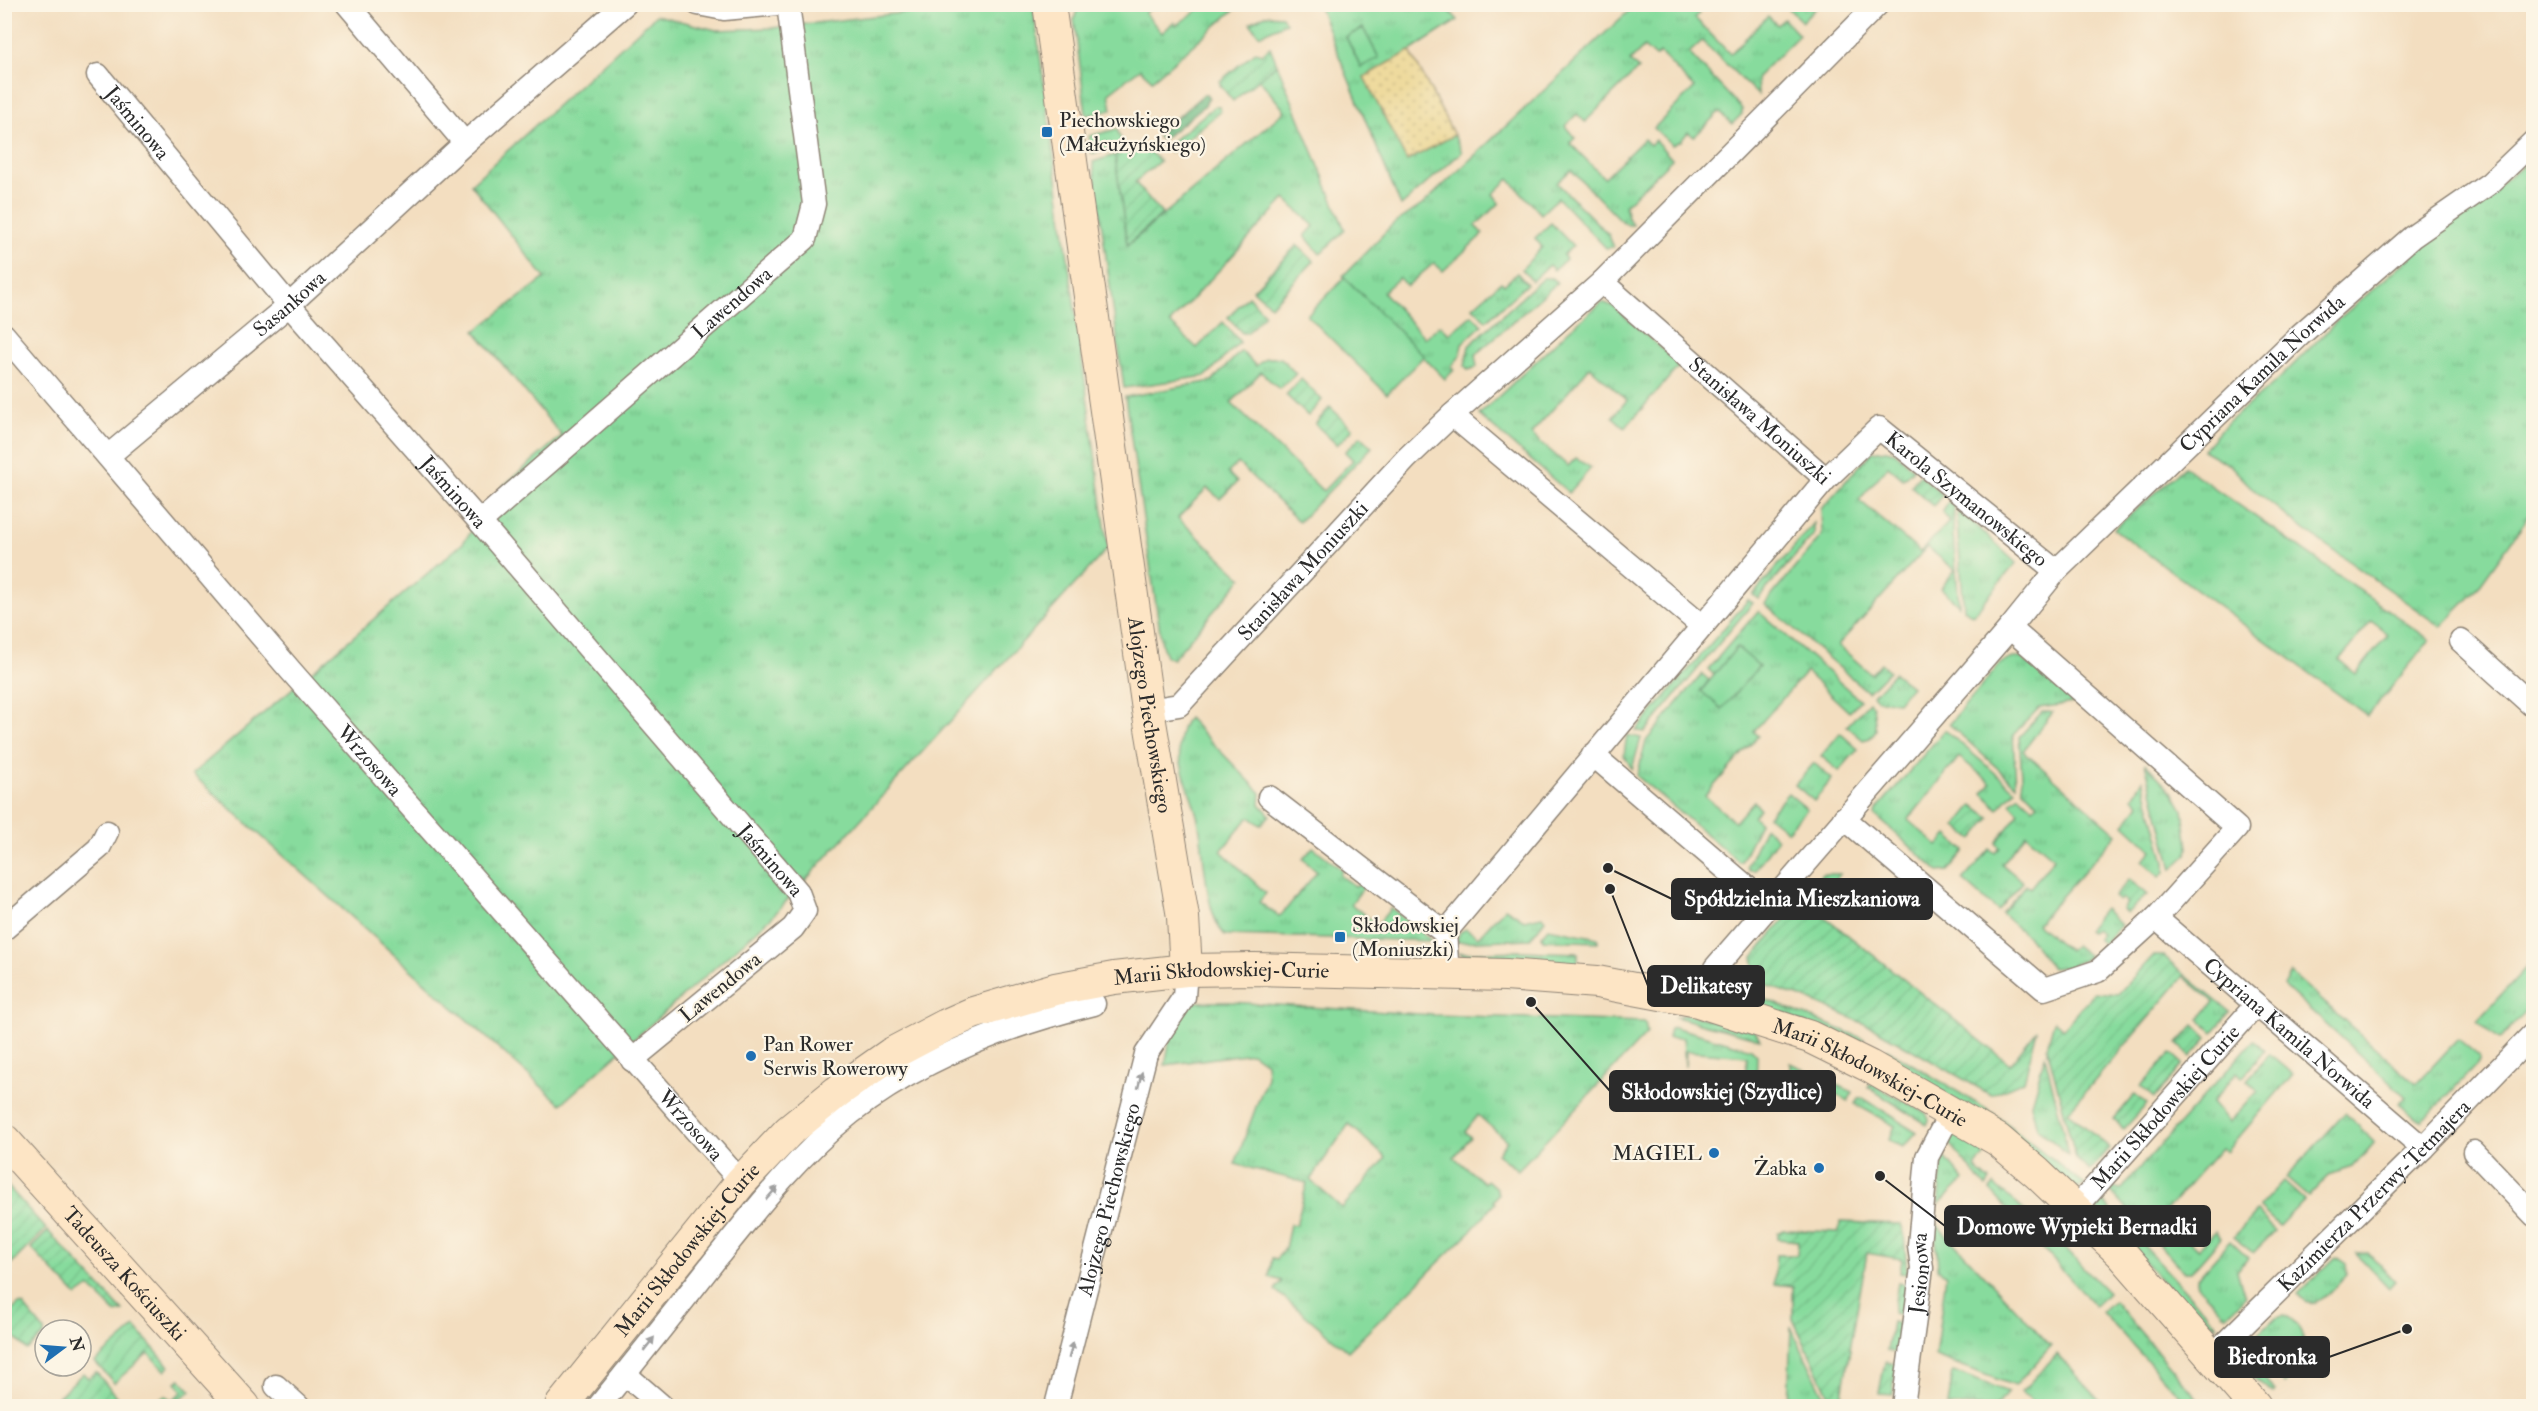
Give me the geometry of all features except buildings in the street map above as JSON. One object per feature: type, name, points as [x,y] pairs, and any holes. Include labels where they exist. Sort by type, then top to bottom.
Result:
[{"type":"street","points":[[347,4],[465,143]]},
{"type":"street","name":"Sasankowa","points":[[108,456],[289,305],[465,143],[625,4]]},
{"type":"street","points":[[698,4],[724,9],[778,4]]},
{"type":"street","name":"Lawendowa","points":[[480,522],[805,239],[814,204],[788,4]]},
{"type":"street","name":"Alojzego Piechowskiego","points":[[1049,4],[1148,710],[1183,917],[1186,970],[1184,997],[1146,1054],[1056,1407]]},
{"type":"street","name":"Stanisława Moniuszki","points":[[1148,710],[1179,705],[1406,459],[1452,415],[1602,282],[1878,4]]},
{"type":"street","name":"Jaśminowa","points":[[98,75],[289,305],[480,522],[798,892],[805,911]]},
{"type":"street","name":"Cypriana Kamila Norwida","points":[[1698,1001],[1715,968],[2010,628],[2056,571],[2300,335],[2412,237],[2490,183],[2534,141]]},
{"type":"street","name":"Stanisława Moniuszki","points":[[1445,933],[1826,479],[1602,282]]},
{"type":"street","name":"Wrzosowa","points":[[4,335],[291,671],[741,1182]]},
{"type":"street","points":[[1452,415],[1702,627]]},
{"type":"street","name":"Karola Szymanowskiego","points":[[1826,479],[1879,428],[2056,571]]},
{"type":"street","points":[[1844,818],[2044,989],[2098,971],[2156,918],[2237,828],[2010,628]]},
{"type":"street","points":[[2461,641],[2534,707]]},
{"type":"street","points":[[1593,755],[1769,906]]},
{"type":"street","points":[[1269,797],[1445,933],[1448,974]]},
{"type":"street","points":[[4,929],[99,848],[107,832]]},
{"type":"street","name":"Lawendowa","points":[[632,1060],[793,928],[805,911]]},
{"type":"street","name":"Cypriana Kamila Norwida","points":[[2156,918],[2423,1148]]},
{"type":"street","name":"Marii Skłodowskiej-Curie","points":[[599,1407],[745,1223],[795,1167],[832,1113],[891,1054],[973,1013],[1055,989],[1114,978],[1186,970],[1254,969],[1506,975],[1597,982],[1698,1001],[1810,1037],[1864,1063],[1998,1140],[2122,1254],[2255,1407]]},
{"type":"street","name":"Marii Skłodowskiej-Curie","points":[[561,1407],[741,1182],[789,1131],[832,1113],[962,1047],[1027,1022],[1094,1004]]},
{"type":"street","name":"Marii Skłodowskiej Curie","points":[[2075,1209],[2256,1005]]},
{"type":"street","name":"Kazimierza Przerwy-Tetmajera","points":[[2212,1356],[2423,1148],[2534,1033]]},
{"type":"street","name":"Jesionowa","points":[[1903,1407],[1922,1268],[1920,1233],[1927,1157],[1951,1112]]},
{"type":"street","name":"Tadeusza Kościuszki","points":[[4,1140],[244,1407]]},
{"type":"street","points":[[2474,1152],[2534,1215]]},
{"type":"street","points":[[625,1374],[662,1407]]},
{"type":"street","points":[[276,1386],[298,1407]]},
{"type":"green space","points":[[969,5],[1033,5],[1108,548],[772,917],[561,1104],[192,774],[463,543],[503,486],[562,436],[475,331],[545,278],[471,184],[656,15],[716,30],[772,28]]},
{"type":"green space","points":[[1079,5],[1145,5],[1150,9],[1145,13],[1162,33],[1174,22],[1176,25],[1194,13],[1201,5],[1240,5],[1152,80],[1140,69],[1109,93],[1112,110],[1089,115],[1086,114],[1074,19]]},
{"type":"green space","points":[[1318,5],[1356,5],[1360,9],[1365,5],[1444,5],[1458,20],[1364,77],[1407,161],[1454,135],[1462,152],[1401,206]],"holes":[[[1363,28],[1378,57],[1361,67],[1346,37]]]},
{"type":"green space","points":[[1635,5],[1690,5],[1699,14],[1695,18],[1730,54],[1768,16],[1777,25],[1784,19],[1799,35],[1757,77],[1758,95],[1702,41],[1689,53],[1742,109],[1742,114],[1732,124],[1719,112],[1694,137],[1688,132],[1681,141],[1672,145],[1654,128],[1694,88],[1660,53],[1655,57],[1644,47],[1630,61],[1638,69],[1585,122],[1577,114],[1565,126],[1575,138],[1570,143],[1604,178],[1644,139],[1650,145],[1655,140],[1672,159],[1625,205],[1628,218],[1633,225],[1628,225],[1619,219],[1571,170],[1557,183],[1609,235],[1613,247],[1606,248],[1558,198],[1541,214],[1509,179],[1493,194],[1500,203],[1475,226],[1483,234],[1443,271],[1434,263],[1407,286],[1399,278],[1383,292],[1425,338],[1440,325],[1449,334],[1472,315],[1482,325],[1462,344],[1460,356],[1451,367],[1454,370],[1445,379],[1343,276],[1392,225],[1422,205]]},
{"type":"green space","points":[[1785,5],[1819,5],[1802,22]]},
{"type":"green space","points":[[1265,15],[1282,16],[1286,23],[1259,35],[1250,23]]},
{"type":"green space","points":[[1363,28],[1379,58],[1361,67],[1346,37]]},
{"type":"green space","points":[[1270,47],[1277,64],[1233,101],[1220,85],[1220,81],[1255,52],[1262,54]]},
{"type":"green space","points":[[1277,64],[1345,230],[1320,254],[1305,236],[1314,226],[1285,199],[1170,323],[1197,348],[1223,322],[1240,342],[1206,376],[1124,388],[1093,162],[1115,155],[1128,245],[1285,111],[1259,79]]},
{"type":"green space","points":[[1204,94],[1209,97],[1205,105],[1162,140],[1158,137],[1158,134]]},
{"type":"green space","points":[[1215,106],[1221,111],[1171,152],[1168,148],[1169,144]]},
{"type":"green space","points":[[1117,129],[1122,143],[1092,154],[1089,136]]},
{"type":"green space","points":[[1142,145],[1160,161],[1135,182],[1162,214],[1127,245],[1115,155]]},
{"type":"green space","points":[[2533,157],[2533,511],[2474,593],[2441,627],[2298,525],[2253,489],[2230,465],[2203,450],[2229,421],[2280,378],[2341,317]]},
{"type":"green space","points":[[1551,223],[1573,246],[1563,255],[1566,259],[1554,270],[1549,265],[1532,281],[1522,269],[1542,247],[1535,238]]},
{"type":"green space","points":[[1297,245],[1314,261],[1271,306],[1253,290]]},
{"type":"green space","points":[[1517,273],[1527,284],[1486,321],[1473,307],[1501,282],[1504,285]]},
{"type":"green space","points":[[1345,278],[1424,356],[1387,394],[1307,315]]},
{"type":"green space","points":[[1543,278],[1553,278],[1557,283],[1475,355],[1477,367],[1468,370],[1465,366],[1469,346]]},
{"type":"green space","points":[[1248,296],[1265,314],[1247,333],[1242,333],[1228,317]]},
{"type":"green space","points":[[1602,302],[1613,306],[1680,365],[1625,428],[1613,417],[1627,400],[1590,367],[1531,434],[1568,466],[1576,458],[1591,468],[1569,493],[1479,415]]},
{"type":"green space","points":[[1241,351],[1256,366],[1266,358],[1281,358],[1296,374],[1279,389],[1261,372],[1231,403],[1323,491],[1353,460],[1345,452],[1361,436],[1372,447],[1299,522],[1238,463],[1228,473],[1237,482],[1220,499],[1207,488],[1178,518],[1242,578],[1173,659],[1166,656],[1162,645],[1125,397],[1212,381]]},
{"type":"green space","points":[[1301,379],[1322,400],[1308,416],[1286,395]]},
{"type":"green space","points":[[1330,407],[1353,429],[1337,445],[1315,424]]},
{"type":"green space","points":[[1886,450],[1895,452],[1913,469],[1903,479],[1888,466],[1859,500],[1920,552],[1950,521],[1942,513],[1949,502],[1954,505],[1953,534],[1959,605],[1941,588],[1955,570],[1927,547],[1838,645],[1871,674],[1881,663],[1889,671],[1868,692],[1765,604],[1822,535],[1821,509],[1872,452]]},
{"type":"green space","points":[[2185,467],[2430,640],[2368,716],[2114,529]],"holes":[[[2371,621],[2388,634],[2356,674],[2339,660]]]},
{"type":"green space","points":[[1920,475],[1943,495],[1933,506],[1911,486]]},
{"type":"green space","points":[[1959,509],[2016,563],[1973,615],[1964,609],[1957,523]]},
{"type":"green space","points":[[1814,523],[1814,534],[1758,599],[1753,595]]},
{"type":"green space","points":[[1748,600],[1753,603],[1645,732],[1636,731]]},
{"type":"green space","points":[[1758,611],[1860,700],[1849,712],[1806,672],[1754,731],[1758,736],[1705,796],[1735,822],[1754,801],[1760,809],[1753,816],[1760,823],[1739,862],[1637,776],[1646,741],[1702,674],[1709,680],[1701,691],[1759,666],[1737,648],[1714,675],[1708,669]]},
{"type":"green space","points":[[1737,647],[1759,666],[1722,709],[1701,691]]},
{"type":"green space","points":[[2013,658],[2021,658],[2074,703],[2039,708],[2013,735],[2016,785],[1949,724],[2001,663]]},
{"type":"green space","points":[[1894,673],[1911,686],[1898,702],[1878,700],[1873,695]]},
{"type":"green space","points":[[1869,702],[1873,706],[1876,730],[1870,738],[1863,740],[1847,726]]},
{"type":"green space","points":[[2042,712],[2053,712],[2023,751],[2117,834],[2037,924],[2069,951],[2075,945],[2089,956],[2069,967],[2052,968],[2029,938],[2002,914],[2026,885],[2030,888],[2054,858],[2026,834],[2002,864],[2023,882],[1998,911],[1963,880],[1990,849],[1995,853],[2000,848],[1996,843],[2019,813],[2010,803],[2019,795],[2033,808],[2038,804],[2023,789],[2019,737]]},
{"type":"green space","points":[[1188,718],[1261,793],[1260,804],[1270,815],[1261,825],[1249,817],[1221,851],[1266,893],[1259,902],[1279,916],[1282,914],[1317,872],[1303,859],[1313,847],[1342,870],[1340,875],[1355,886],[1359,884],[1363,888],[1351,904],[1377,925],[1391,908],[1432,941],[1225,935],[1218,926],[1209,898],[1198,820],[1179,753],[1179,740]]},
{"type":"green space","points":[[1945,730],[2015,790],[1998,809],[1983,793],[1991,783],[1959,757],[1908,820],[1938,846],[1948,835],[1965,851],[1948,871],[1939,872],[1875,815],[1878,808]]},
{"type":"green space","points":[[1840,733],[1858,749],[1839,771],[1821,756]]},
{"type":"green space","points":[[1627,735],[1641,738],[1632,769],[1624,755]]},
{"type":"green space","points":[[1814,763],[1832,779],[1814,801],[1795,785]]},
{"type":"green space","points":[[2145,763],[2174,794],[2183,810],[2187,855],[2172,869]]},
{"type":"green space","points":[[2143,780],[2165,862],[2165,872],[2160,877],[2143,861],[2152,850],[2124,824],[2140,804],[2133,797]]},
{"type":"green space","points":[[1788,793],[1807,809],[1787,831],[1768,816]]},
{"type":"green space","points":[[1973,805],[1990,818],[1973,839],[1956,826]]},
{"type":"green space","points":[[1765,827],[1777,839],[1755,870],[1749,870],[1747,866]]},
{"type":"green space","points":[[1822,874],[1840,874],[1814,908],[2010,1064],[2037,1030],[2024,1081],[1991,1095],[1872,1027],[1812,1001],[1757,982],[1753,957]]},
{"type":"green space","points":[[2129,879],[2147,895],[2127,913],[2122,909],[2127,903],[2122,898],[2119,901],[2114,897]]},
{"type":"green space","points":[[1505,908],[1524,920],[1542,916],[1545,920],[1530,939],[1456,942],[1460,932],[1466,929],[1478,937]]},
{"type":"green space","points":[[2104,909],[2121,925],[2103,944],[2097,939],[2101,934],[2095,929],[2090,932],[2087,930]]},
{"type":"green space","points":[[1548,928],[1598,938],[1598,942],[1543,940],[1542,935]]},
{"type":"green space","points":[[1520,951],[1578,953],[1578,964],[1575,967],[1466,959],[1460,953]]},
{"type":"green space","points":[[2153,956],[2164,956],[2185,975],[2068,1112],[2110,1148],[2090,1171],[2076,1159],[2047,1047],[2054,1021],[2063,1029],[2094,992],[2118,994]]},
{"type":"green space","points":[[2533,960],[2533,1003],[2499,1040],[2477,1021]]},
{"type":"green space","points":[[2291,973],[2416,1084],[2458,1039],[2480,1057],[2480,1061],[2434,1110],[2421,1121],[2418,1120],[2399,1104],[2406,1097],[2284,986]]},
{"type":"green space","points":[[2185,975],[2230,1012],[2213,1032],[2199,1019],[2214,1002],[2184,977]]},
{"type":"green space","points":[[1727,984],[1864,1039],[1861,1045],[1734,997],[1729,992]]},
{"type":"green space","points":[[1177,1002],[1230,1002],[1434,1015],[1645,1022],[1647,1033],[1518,1170],[1497,1154],[1507,1141],[1478,1115],[1465,1132],[1471,1137],[1454,1157],[1484,1183],[1487,1180],[1496,1188],[1498,1195],[1493,1201],[1495,1203],[1470,1232],[1348,1351],[1275,1290],[1282,1281],[1269,1277],[1272,1258],[1276,1259],[1285,1249],[1290,1224],[1296,1225],[1307,1183],[1235,1164],[1267,1077],[1266,1063],[1252,1053],[1165,1065]],"holes":[[[1349,1124],[1386,1158],[1342,1208],[1310,1180]]]},
{"type":"green space","points":[[1686,1014],[1755,1031],[1760,1039],[1676,1017]]},
{"type":"green space","points":[[2194,1025],[2207,1038],[2191,1057],[2178,1044]]},
{"type":"green space","points":[[1674,1027],[1751,1049],[1757,1055],[1756,1090],[1745,1089],[1747,1056],[1686,1051],[1685,1067],[1683,1038],[1668,1038],[1670,1028]]},
{"type":"green space","points":[[2254,1040],[2265,1051],[2242,1077],[2237,1072],[2212,1102],[2229,1122],[2258,1091],[2247,1080],[2270,1054],[2293,1074],[2226,1152],[2221,1148],[2161,1216],[2198,1249],[2215,1231],[2221,1238],[2191,1272],[2184,1272],[2106,1186],[2121,1189]]},
{"type":"green space","points":[[1887,1049],[1993,1113],[2085,1185],[2077,1188],[2070,1184],[1945,1093],[1883,1055]]},
{"type":"green space","points":[[2171,1053],[2183,1064],[2154,1098],[2141,1087]]},
{"type":"green space","points":[[2045,1056],[2069,1155],[2037,1128],[2031,1104]]},
{"type":"green space","points":[[1790,1063],[1853,1092],[1848,1101],[1802,1076],[1794,1092],[1790,1090]]},
{"type":"green space","points":[[1870,1083],[1926,1113],[1929,1120],[1927,1125],[1868,1087]]},
{"type":"green space","points":[[2135,1094],[2147,1104],[2124,1129],[2114,1119]]},
{"type":"green space","points":[[1863,1098],[1917,1132],[1903,1147],[1889,1140],[1895,1126],[1855,1104],[1858,1099]]},
{"type":"green space","points":[[2345,1113],[2375,1142],[2353,1167],[2329,1175],[2308,1197],[2286,1178]]},
{"type":"green space","points":[[1957,1133],[1978,1143],[1986,1152],[1975,1168],[1990,1181],[1986,1187],[1946,1140]]},
{"type":"green space","points":[[1943,1155],[1964,1180],[1938,1205]]},
{"type":"green space","points":[[2283,1181],[2304,1200],[2279,1226],[2259,1207]]},
{"type":"green space","points":[[5,1183],[46,1229],[5,1270]]},
{"type":"green space","points":[[1994,1185],[2044,1227],[2108,1293],[2095,1306],[1990,1190]]},
{"type":"green space","points":[[2096,1194],[2218,1326],[2197,1319],[2095,1208],[2093,1203]]},
{"type":"green space","points":[[2257,1211],[2275,1231],[2253,1253],[2234,1237]]},
{"type":"green space","points":[[1840,1222],[1901,1224],[1907,1274],[1900,1273],[1902,1259],[1867,1253],[1840,1406],[1834,1406],[1793,1319],[1793,1286],[1774,1284],[1776,1255],[1797,1255],[1798,1241],[1778,1239],[1778,1233],[1784,1230],[1839,1232]]},
{"type":"green space","points":[[1935,1223],[2051,1346],[2015,1386],[1935,1356],[1946,1275],[1938,1269]]},
{"type":"green space","points":[[48,1231],[123,1311],[116,1313],[90,1287],[77,1296],[31,1248]]},
{"type":"green space","points":[[2230,1241],[2248,1258],[2237,1271],[2245,1297],[2226,1316],[2197,1285],[2197,1278]]},
{"type":"green space","points":[[2368,1252],[2395,1282],[2389,1288],[2356,1253]]},
{"type":"green space","points":[[2336,1257],[2346,1264],[2347,1275],[2323,1298],[2310,1302],[2304,1300],[2298,1294]]},
{"type":"green space","points":[[1898,1283],[1906,1285],[1902,1315],[1893,1313]]},
{"type":"green space","points":[[2114,1301],[2204,1406],[2189,1406],[2102,1312]]},
{"type":"green space","points":[[19,1304],[23,1305],[34,1318],[33,1345],[27,1350],[5,1327],[5,1317]]},
{"type":"green space","points":[[2284,1315],[2300,1329],[2307,1364],[2285,1384],[2253,1348],[2252,1340],[2276,1317]]},
{"type":"green space","points":[[1892,1322],[1901,1324],[1897,1353],[1887,1351]]},
{"type":"green space","points":[[135,1327],[169,1366],[165,1371],[148,1353],[114,1383],[95,1362]]},
{"type":"green space","points":[[1791,1327],[1829,1406],[1788,1406]]},
{"type":"green space","points":[[2239,1349],[2275,1391],[2273,1393],[2239,1366],[2237,1361]]},
{"type":"green space","points":[[2057,1354],[2105,1406],[2037,1406],[2021,1392]]},
{"type":"green space","points":[[1885,1362],[1896,1364],[1893,1394],[1879,1393]]},
{"type":"green space","points":[[1953,1371],[2008,1392],[1996,1406],[1948,1406]]},
{"type":"green space","points":[[96,1372],[124,1406],[49,1406],[78,1378],[93,1378]]},
{"type":"green space","points":[[180,1379],[191,1391],[169,1406],[158,1406],[154,1403],[165,1395],[172,1401],[182,1391],[176,1382]]},
{"type":"sand","points":[[1410,51],[1454,135],[1407,161],[1364,77]]},
{"type":"place","name":"Piechowskiego (Małcużyńskiego)","points":[[1047,132]]},
{"type":"place","name":"Spółdzielnia Mieszkaniowa","points":[[1608,868]]},
{"type":"place","name":"Delikatesy","points":[[1610,889]]},
{"type":"place","name":"Skłodowskiej (Moniuszki)","points":[[1340,937]]},
{"type":"place","name":"Skłodowskiej (Szydlice)","points":[[1531,1002]]},
{"type":"place","name":"Pan Rower Serwis Rowerowy","points":[[751,1056]]},
{"type":"place","name":"MAGIEL","points":[[1714,1153]]},
{"type":"place","name":"Żabka","points":[[1819,1168]]},
{"type":"place","name":"Domowe Wypieki Bernadki","points":[[1880,1176]]},
{"type":"place","name":"Biedronka","points":[[2407,1329]]}]
